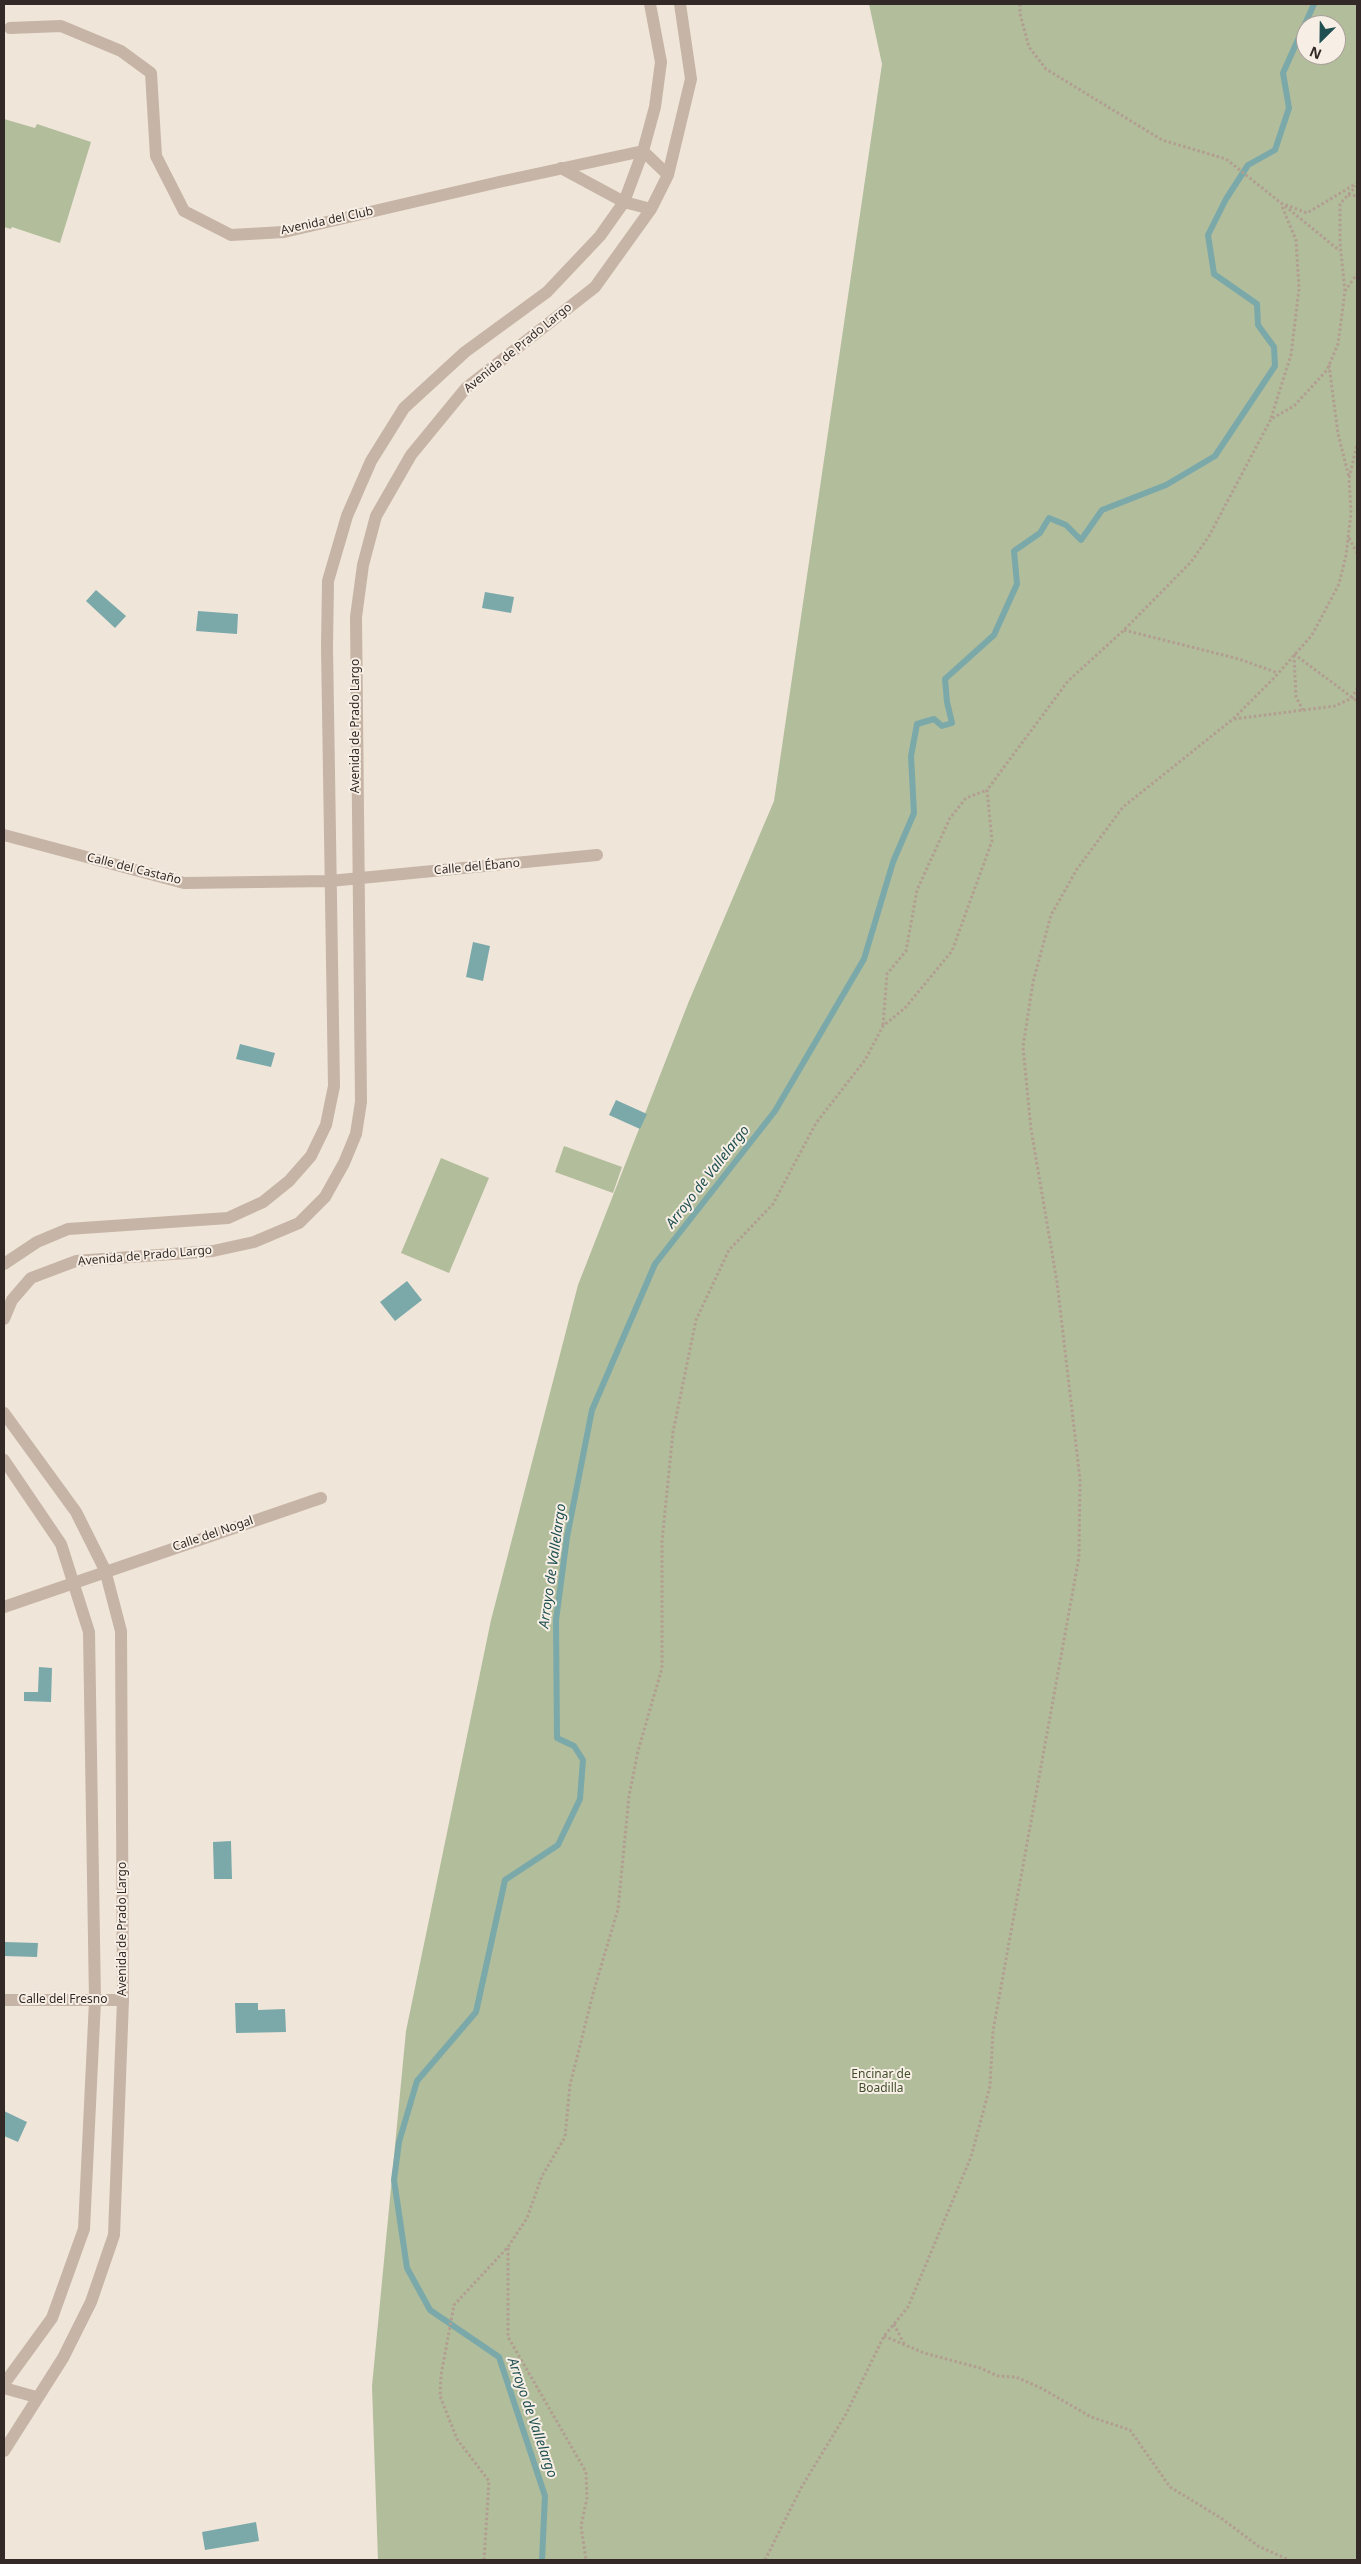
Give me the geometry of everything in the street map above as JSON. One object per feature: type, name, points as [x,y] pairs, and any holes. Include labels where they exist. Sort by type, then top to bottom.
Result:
[{"type":"street","name":"Avenida de Prado Largo","points":[[4,1264],[37,1242],[68,1229],[228,1218],[263,1202],[289,1181],[311,1156],[326,1126],[334,1086],[327,647],[328,581],[354,500],[371,460],[404,408],[465,352],[547,292],[600,236],[624,202],[643,151],[655,107],[661,62],[650,4]]},
{"type":"street","name":"Avenida de Prado Largo","points":[[4,1319],[12,1300],[32,1278],[76,1261],[213,1252],[254,1242],[299,1223],[325,1197],[344,1163],[356,1134],[360,1102],[356,617],[363,565],[376,516],[411,455],[466,388],[595,287],[651,209],[668,175],[692,79],[680,4]]},
{"type":"street","name":"Avenida del Club","points":[[10,28],[60,26],[121,51],[151,73],[156,156],[184,211],[231,235],[284,232],[643,151]]},
{"type":"street","points":[[643,151],[668,175]]},
{"type":"street","points":[[561,168],[624,202],[651,209]]},
{"type":"street","name":"Calle del Castaño","points":[[4,835],[184,883],[357,878]]},
{"type":"street","name":"Calle del Ébano","points":[[357,878],[597,855]]},
{"type":"street","name":"Avenida de Prado Largo","points":[[4,1413],[76,1512],[105,1570],[121,1631],[123,2000],[114,2235],[91,2302],[63,2358],[36,2397],[4,2451]]},
{"type":"street","points":[[4,1460],[61,1544],[89,1632],[95,2001],[84,2228],[52,2318],[4,2386],[36,2397]]},
{"type":"street","name":"Calle del Nogal","points":[[4,1607],[105,1570],[321,1498]]},
{"type":"street","name":"Calle del Fresno","points":[[4,2000],[123,2000]]},
{"type":"path","points":[[1020,4],[1020,14],[1029,47],[1046,69],[1162,140],[1226,160],[1340,252]]},
{"type":"path","points":[[1281,203],[1307,213],[1357,184]]},
{"type":"path","points":[[1271,419],[1294,406],[1327,370],[1338,344],[1345,291],[1340,252],[1340,204],[1357,184]]},
{"type":"path","points":[[1348,195],[1357,196]]},
{"type":"path","points":[[883,1026],[887,974],[906,951],[917,890],[950,818],[966,798],[987,790],[1068,681],[1124,630],[1191,562],[1209,536],[1271,419],[1291,355],[1299,289],[1296,240],[1281,203]]},
{"type":"path","points":[[1345,291],[1357,274]]},
{"type":"path","points":[[766,2560],[801,2488],[846,2414],[884,2336],[908,2307],[971,2157],[990,2086],[993,2031],[1079,1558],[1080,1479],[1057,1282],[1031,1129],[1023,1046],[1033,982],[1051,915],[1077,869],[1123,807],[1233,719],[1278,674],[1312,635],[1339,584],[1351,513],[1349,478],[1338,434],[1329,364]]},
{"type":"path","points":[[1349,478],[1357,444]]},
{"type":"path","points":[[1348,538],[1357,553]]},
{"type":"path","points":[[1124,630],[1239,659],[1278,674]]},
{"type":"path","points":[[1294,654],[1357,701]]},
{"type":"path","points":[[1294,654],[1296,697],[1303,710]]},
{"type":"path","points":[[1233,719],[1335,706],[1352,698],[1357,688]]},
{"type":"path","points":[[484,2560],[489,2481],[457,2439],[440,2396],[441,2375],[454,2304],[508,2247],[528,2218],[542,2176],[565,2137],[570,2085],[594,1990],[618,1909],[629,1796],[638,1751],[662,1668],[662,1541],[674,1432],[696,1320],[729,1250],[773,1204],[816,1123],[865,1060],[883,1026],[905,1008],[952,951],[992,842],[987,790]]},
{"type":"path","points":[[508,2247],[508,2337],[586,2472],[587,2498],[581,2526],[586,2560]]},
{"type":"path","points":[[894,2324],[904,2345]]},
{"type":"path","points":[[884,2336],[904,2345],[980,2368],[998,2376],[1016,2377],[1043,2389],[1091,2417],[1130,2430],[1170,2487],[1221,2518],[1258,2546],[1289,2560]]},
{"type":"green space","name":"Encinar de Boadilla","points":[[869,4],[1357,4],[1357,2560],[378,2560],[372,2386],[406,2031],[491,1620],[578,1285],[689,1001],[774,801],[882,64]]},
{"type":"green space","points":[[4,119],[35,128],[37,124],[91,142],[60,243],[12,227],[11,229],[4,227]]},
{"type":"green space","points":[[564,1146],[622,1167],[613,1193],[555,1172]]},
{"type":"green space","points":[[441,1158],[489,1178],[449,1273],[401,1253]]},
{"type":"water","points":[[96,590],[126,616],[115,628],[86,601]]},
{"type":"water","points":[[485,592],[514,597],[511,613],[482,608]]},
{"type":"water","points":[[198,611],[238,614],[237,634],[196,631]]},
{"type":"water","points":[[473,942],[490,946],[483,981],[466,977]]},
{"type":"water","points":[[240,1044],[275,1053],[271,1067],[236,1059]]},
{"type":"water","points":[[616,1100],[647,1114],[640,1129],[609,1115]]},
{"type":"water","points":[[407,1281],[422,1300],[395,1321],[380,1302]]},
{"type":"water","points":[[39,1667],[52,1668],[51,1702],[24,1701],[24,1692],[38,1692]]},
{"type":"water","points":[[231,1841],[232,1879],[214,1879],[213,1842]]},
{"type":"water","points":[[4,1942],[38,1943],[37,1957],[4,1956]]},
{"type":"water","points":[[235,2003],[258,2003],[258,2010],[285,2009],[286,2032],[236,2033]]},
{"type":"water","points":[[4,2111],[27,2122],[18,2142],[4,2136]]},
{"type":"water","points":[[256,2522],[259,2541],[205,2550],[202,2532]]},
{"type":"waterway","name":"Arroyo de Vallelargo","points":[[542,2560],[545,2496],[499,2357],[430,2310],[407,2268],[394,2180],[399,2142],[417,2081],[476,2012],[505,1880],[558,1845],[580,1799],[583,1760],[574,1746],[557,1738],[556,1620],[567,1537],[592,1410],[655,1264],[775,1111],[864,959],[893,862],[914,813],[911,756],[917,724],[934,719],[942,726],[952,723],[947,702],[945,679],[994,635],[1017,584],[1014,551],[1040,533],[1049,518],[1066,525],[1081,540],[1102,510],[1166,485],[1215,456],[1275,366],[1274,347],[1258,325],[1257,304],[1214,274],[1208,235],[1226,199],[1248,165],[1275,150],[1289,108],[1283,73],[1314,4]]}]
